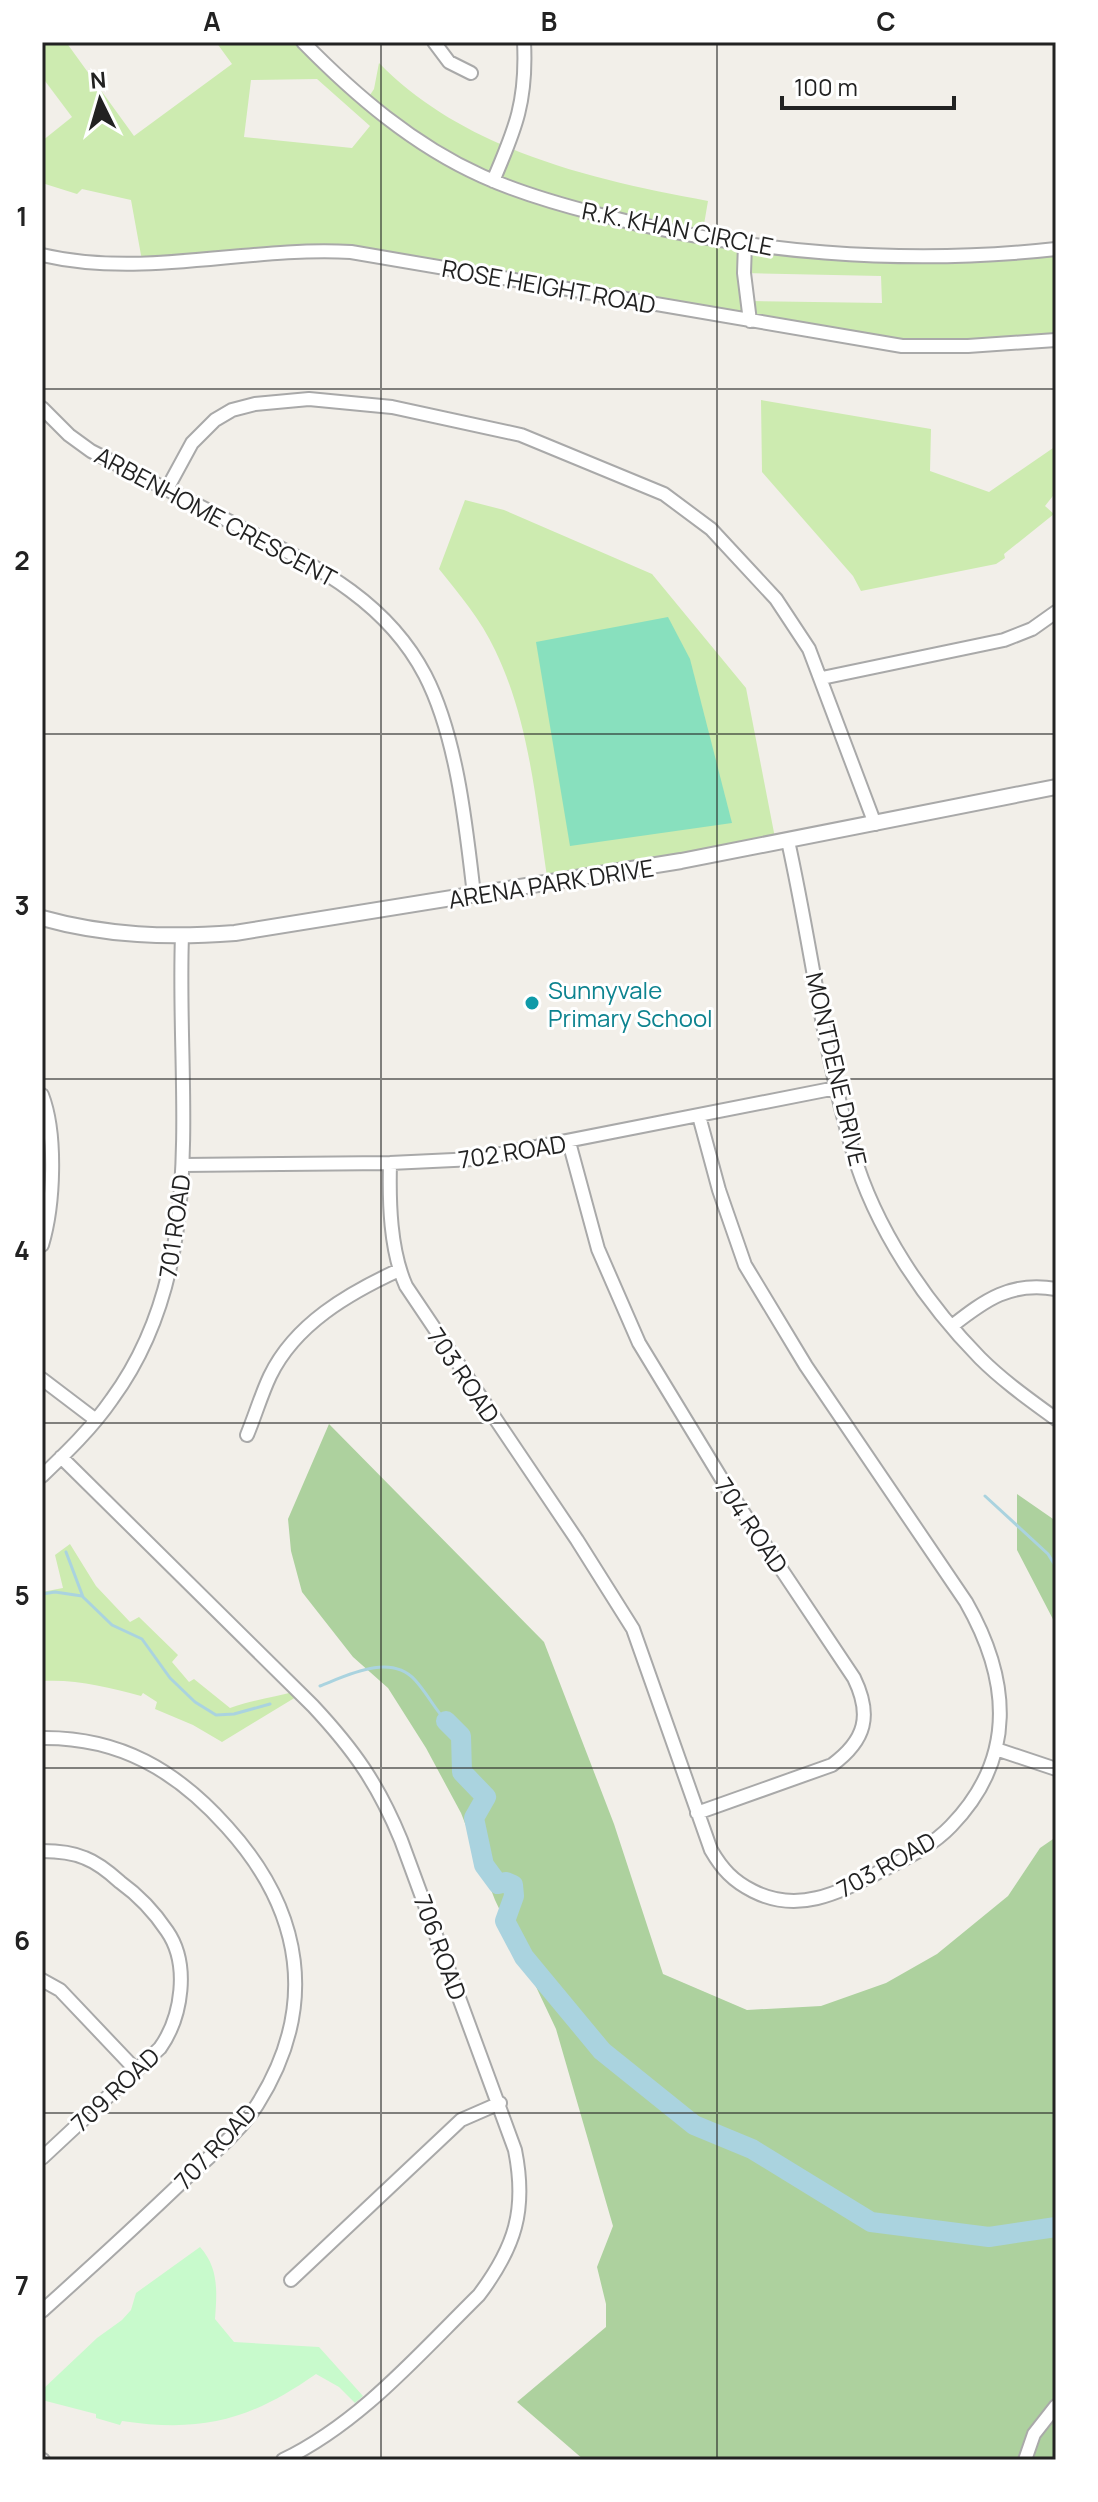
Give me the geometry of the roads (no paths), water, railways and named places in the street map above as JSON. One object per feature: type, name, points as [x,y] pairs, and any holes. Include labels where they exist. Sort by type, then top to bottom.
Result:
[{"type":"street","name":"R.K. KHAN CIRCLE","points":[[303,42],[379,112],[450,160],[493,181],[563,205],[644,226],[803,251],[908,256],[1056,249]]},
{"type":"street","points":[[434,42],[449,62],[471,73]]},
{"type":"street","points":[[493,181],[521,109],[525,76],[524,42]]},
{"type":"street","points":[[745,243],[744,273],[750,321]]},
{"type":"street","name":"ROSE HEIGHT ROAD","points":[[42,255],[81,262],[143,265],[302,251],[351,252],[902,346],[968,346],[1056,340]]},
{"type":"street","points":[[167,489],[202,431],[232,410],[255,404],[309,399],[392,407],[521,435],[664,494],[695,515],[776,599],[809,649],[875,824]]},
{"type":"street","name":"ARBENHOME CRESCENT","points":[[42,408],[69,435],[91,451],[336,578],[367,602],[397,633],[425,675],[446,728],[474,895]]},
{"type":"street","points":[[822,678],[1004,640],[1032,629],[1056,612]]},
{"type":"street","name":"ARENA PARK DRIVE","points":[[42,918],[111,932],[182,936],[235,933],[788,841],[1056,787]]},
{"type":"street","name":"MONTDENE DRIVE","points":[[788,841],[836,1088],[854,1155],[875,1208],[896,1249],[952,1326],[1016,1390],[1056,1419]]},
{"type":"street","name":"701 ROAD","points":[[42,1476],[96,1420],[124,1382],[151,1329],[160,1303],[178,1233],[183,1165],[182,936]]},
{"type":"street","name":"702 ROAD","points":[[183,1165],[475,1159],[836,1088]]},
{"type":"street","points":[[42,1095],[49,1112],[52,1138],[47,1227],[42,1245]]},
{"type":"street","name":"703 ROAD","points":[[390,1163],[390,1203],[399,1270],[418,1307],[577,1540],[633,1629],[697,1813],[721,1868],[737,1883],[763,1897],[787,1902],[812,1901],[838,1893],[909,1857],[949,1828],[981,1786],[996,1749],[1000,1719],[999,1686],[985,1637],[966,1602],[806,1366],[745,1265],[726,1213],[699,1116]]},
{"type":"street","name":"704 ROAD","points":[[569,1142],[598,1249],[639,1343],[729,1491],[854,1678],[864,1705],[861,1733],[845,1755],[832,1765],[697,1813]]},
{"type":"street","points":[[247,1435],[271,1374],[290,1347],[340,1300],[399,1270]]},
{"type":"street","points":[[952,1326],[986,1300],[1006,1291],[1034,1287],[1056,1289]]},
{"type":"street","points":[[42,1379],[96,1420]]},
{"type":"street","name":"706 ROAD","points":[[61,1457],[313,1706],[344,1739],[370,1775],[401,1840],[515,2150],[520,2176],[515,2231],[508,2252],[494,2275],[479,2295],[345,2424],[283,2460]]},
{"type":"street","name":"707 ROAD","points":[[42,1738],[79,1739],[106,1746],[160,1768],[177,1778],[222,1821],[261,1869],[279,1903],[291,1938],[295,2003],[289,2038],[280,2063],[256,2107],[224,2143],[42,2311]]},
{"type":"street","points":[[996,1749],[1056,1769]]},
{"type":"street","name":"709 ROAD","points":[[42,1851],[82,1856],[101,1866],[134,1893],[169,1933],[181,1983],[177,2015],[170,2034],[160,2048],[42,2158]]},
{"type":"street","points":[[42,1980],[60,1990],[135,2069]]},
{"type":"street","points":[[291,2280],[461,2120],[500,2103]]},
{"type":"street","points":[[1025,2460],[1034,2434],[1056,2406]]},
{"type":"waterway","points":[[985,1496],[1048,1554],[1056,1567]]},
{"type":"waterway","points":[[66,1552],[83,1597],[112,1625],[142,1639],[170,1678],[195,1702],[216,1715],[234,1714],[270,1704]]},
{"type":"waterway","points":[[42,1594],[55,1592],[82,1596]]},
{"type":"waterway","points":[[320,1686],[369,1669],[394,1668],[415,1680],[446,1721]]},
{"type":"waterway","points":[[446,1721],[461,1736],[462,1772],[486,1797],[474,1818],[484,1865],[498,1884],[506,1882],[513,1885],[514,1896],[505,1921],[524,1957],[602,2051],[694,2125],[752,2149],[871,2222],[989,2237],[1056,2227]]},
{"type":"place","name":"Sunnyvale Primary School","points":[[532,1003]]}]
